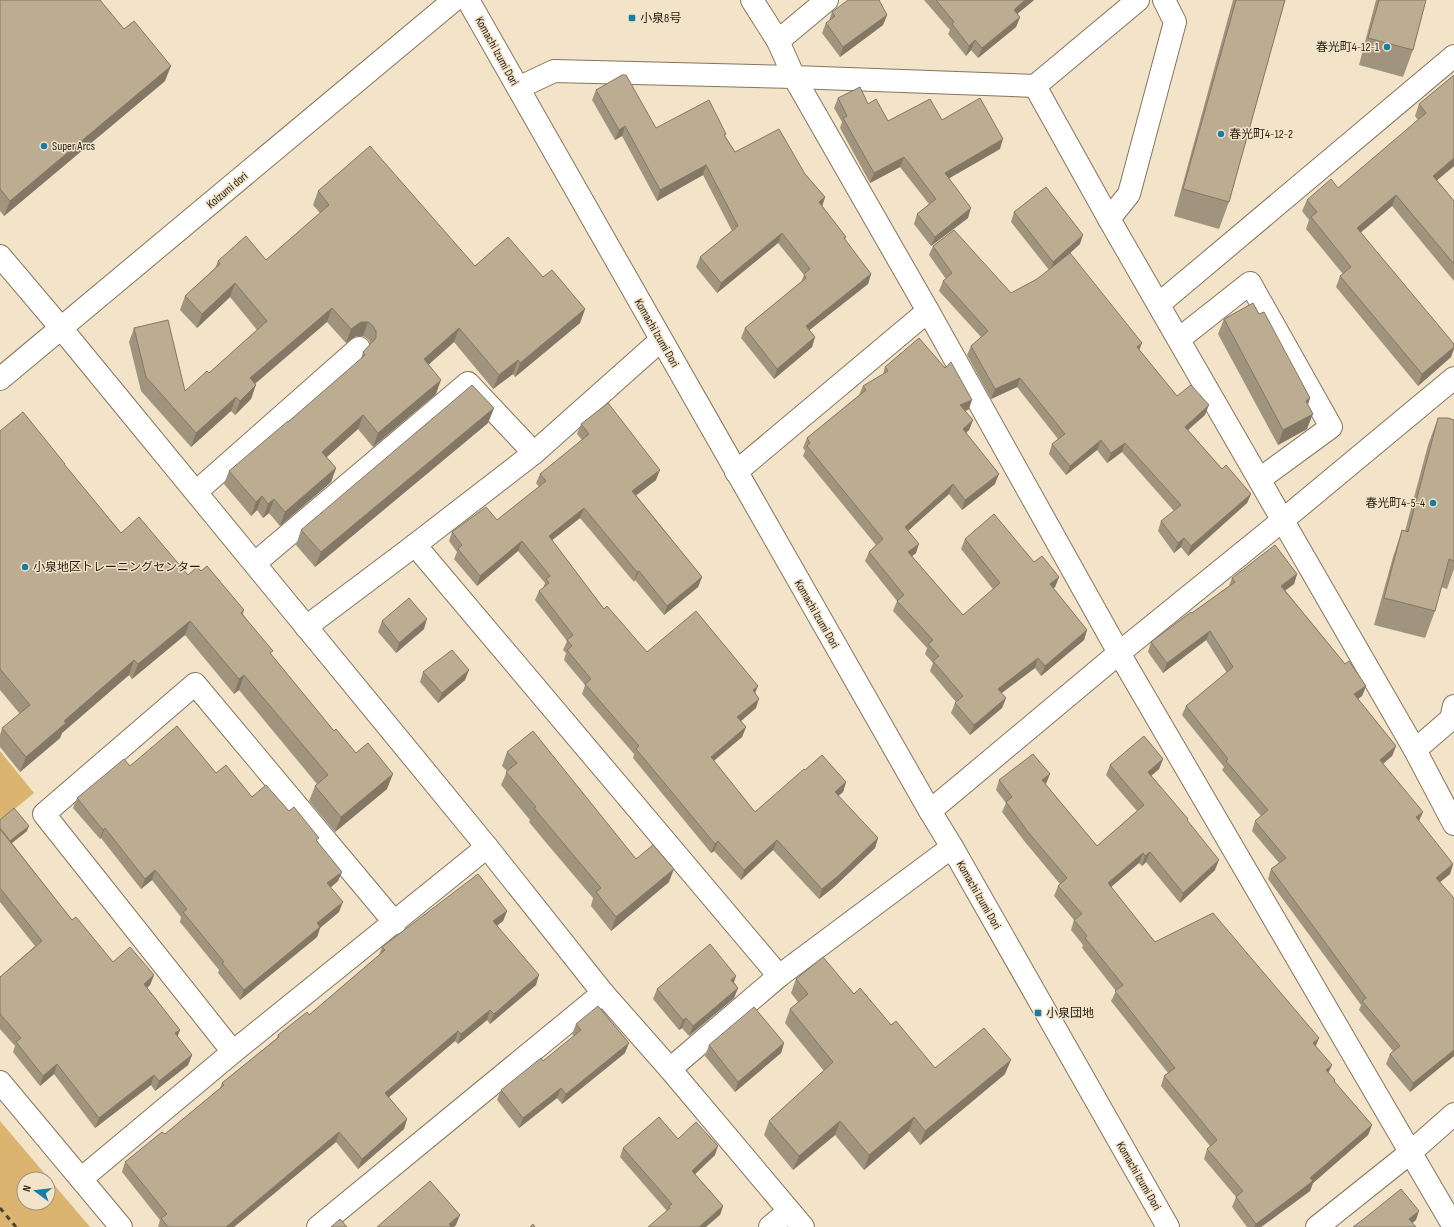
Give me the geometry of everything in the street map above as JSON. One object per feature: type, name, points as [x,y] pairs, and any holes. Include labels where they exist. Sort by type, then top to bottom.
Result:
[{"type":"street","name":"Koizumi dori","points":[[0,379],[454,0]]},
{"type":"street","name":"Komachi Izumi Dori","points":[[468,0],[1168,1227]]},
{"type":"street","points":[[752,0],[778,41],[794,77],[928,311],[1119,653],[1454,1227]]},
{"type":"street","points":[[778,41],[827,0]]},
{"type":"street","points":[[518,88],[554,71],[794,77],[1035,86],[1138,0]]},
{"type":"street","points":[[1109,219],[1129,194],[1175,22],[1164,0]]},
{"type":"street","points":[[1159,304],[1454,56]]},
{"type":"street","points":[[1035,86],[1109,219],[1415,750],[1454,824]]},
{"type":"street","points":[[0,256],[255,563],[487,847],[603,993],[670,1069],[803,1227]]},
{"type":"street","points":[[1179,339],[1250,283],[1332,427],[1260,479]]},
{"type":"street","points":[[736,472],[928,311]]},
{"type":"street","points":[[306,627],[415,546],[534,453],[661,340]]},
{"type":"street","points":[[196,492],[359,348]]},
{"type":"street","points":[[930,811],[1119,653],[1283,520],[1454,378]]},
{"type":"street","points":[[255,563],[468,383],[534,453]]},
{"type":"street","points":[[415,546],[779,976]]},
{"type":"street","points":[[234,1052],[44,814],[196,684],[395,922]]},
{"type":"street","points":[[1415,750],[1450,719],[1454,706]]},
{"type":"street","points":[[82,1179],[234,1052],[487,847]]},
{"type":"street","points":[[670,1069],[779,976],[952,847]]},
{"type":"street","points":[[318,1227],[603,993]]},
{"type":"street","points":[[0,1082],[121,1227]]},
{"type":"street","points":[[1317,1227],[1411,1152],[1454,1114]]},
{"type":"street","points":[[770,1227],[789,1211]]},
{"type":"shaded area","points":[[0,751],[34,793],[0,821]]},
{"type":"shaded area","points":[[0,1121],[42,1171],[16,1171],[16,1211],[56,1211],[56,1187],[90,1227],[0,1227]]},
{"type":"building","name":"Super Arcs","points":[[0,0],[100,0],[124,29],[134,21],[171,66],[10,201],[0,189]]},
{"type":"building","points":[[848,0],[879,0],[887,15],[843,47],[826,23],[835,16],[832,12]]},
{"type":"building","points":[[936,0],[1025,0],[1014,10],[1020,17],[982,48],[975,40],[969,46],[952,24],[954,22]]},
{"type":"building","name":"春光町4-12-2","points":[[1236,0],[1285,0],[1229,202],[1183,189]]},
{"type":"building","points":[[1379,0],[1426,0],[1413,50],[1368,38]]},
{"type":"building","points":[[622,75],[626,75],[656,128],[709,100],[726,134],[724,135],[735,152],[779,129],[805,174],[825,197],[819,202],[846,237],[844,238],[871,274],[806,326],[815,337],[777,369],[745,328],[806,278],[804,274],[810,269],[782,233],[721,283],[700,257],[738,226],[706,165],[660,190],[625,126],[619,130],[596,90]]},
{"type":"building","points":[[1454,75],[1454,158],[1433,176],[1454,201],[1454,264],[1396,195],[1357,228],[1454,344],[1454,347],[1422,374],[1340,276],[1351,267],[1311,217],[1317,212],[1307,200],[1331,179],[1338,188],[1426,113],[1419,104]]},
{"type":"building","points":[[860,87],[868,104],[876,99],[888,121],[930,99],[942,120],[980,98],[1003,139],[945,173],[971,208],[935,237],[917,214],[936,199],[904,157],[874,173],[843,118],[847,116],[838,98]]},
{"type":"building","points":[[370,146],[475,266],[508,237],[543,277],[552,270],[585,309],[520,363],[518,360],[499,375],[459,328],[424,359],[441,380],[378,433],[363,415],[322,452],[336,468],[285,512],[274,499],[268,504],[262,496],[256,502],[229,471],[365,355],[363,352],[376,338],[376,331],[373,326],[368,322],[361,322],[351,329],[332,308],[250,378],[256,385],[240,401],[236,397],[196,433],[146,377],[134,328],[168,320],[185,391],[207,371],[209,373],[267,321],[235,283],[202,314],[185,296],[220,264],[218,261],[246,236],[266,260],[329,205],[318,191]]},
{"type":"building","points":[[1046,187],[1083,235],[1053,262],[1014,212]]},
{"type":"building","points":[[954,230],[1011,293],[1037,279],[1070,253],[1142,343],[1137,347],[1177,396],[1191,385],[1209,405],[1185,427],[1222,469],[1226,465],[1251,494],[1191,546],[1184,538],[1178,543],[1161,521],[1181,505],[1125,443],[1111,453],[1101,440],[1070,466],[1052,444],[1065,434],[1020,378],[995,389],[971,346],[988,331],[943,281],[952,273],[933,246]]},
{"type":"building","points":[[1253,303],[1259,314],[1264,312],[1310,398],[1306,401],[1313,414],[1283,430],[1224,319]]},
{"type":"building","points":[[919,338],[945,368],[951,362],[972,400],[960,405],[973,420],[963,429],[999,474],[965,500],[953,484],[905,527],[919,544],[908,552],[963,615],[1000,583],[965,539],[994,514],[1034,562],[1042,556],[1059,577],[1050,584],[1087,630],[1045,666],[1038,658],[998,689],[1006,698],[974,725],[955,703],[963,696],[933,661],[939,656],[928,644],[933,640],[897,601],[904,595],[869,552],[883,539],[807,446],[810,443],[807,438],[866,390],[863,386],[888,371],[885,367]]},
{"type":"building","points":[[472,385],[494,408],[321,552],[301,530]]},
{"type":"building","points":[[608,403],[660,470],[632,491],[702,577],[667,606],[639,571],[637,572],[584,508],[549,536],[604,609],[607,606],[647,652],[696,611],[758,686],[753,690],[759,699],[737,717],[746,727],[711,757],[755,812],[822,755],[846,782],[835,792],[878,838],[837,877],[822,889],[777,840],[744,870],[718,841],[715,844],[636,749],[639,746],[585,684],[591,679],[567,650],[572,646],[567,640],[573,635],[539,591],[549,583],[546,579],[550,576],[522,541],[480,576],[458,549],[462,545],[452,532],[486,507],[497,520],[546,481],[540,474],[589,434],[581,424]]},
{"type":"building","points":[[23,412],[121,533],[139,517],[188,575],[197,567],[201,571],[207,566],[244,610],[241,613],[273,651],[270,653],[334,731],[336,729],[356,753],[368,743],[393,774],[341,817],[315,786],[328,775],[244,675],[239,679],[190,621],[138,664],[134,660],[64,721],[66,723],[26,757],[2,728],[30,705],[0,669],[0,431]]},
{"type":"building","name":"春光町4-5-4","points":[[1438,418],[1448,418],[1454,420],[1454,561],[1449,559],[1435,611],[1384,598],[1402,530],[1408,532]]},
{"type":"building","points":[[1275,545],[1297,574],[1281,586],[1345,664],[1349,661],[1366,686],[1354,694],[1396,746],[1380,760],[1423,812],[1416,817],[1453,864],[1436,878],[1454,898],[1454,1050],[1413,1083],[1390,1054],[1400,1046],[1362,1001],[1366,998],[1271,869],[1286,858],[1255,821],[1268,810],[1226,761],[1228,759],[1186,706],[1233,667],[1210,631],[1167,663],[1151,642],[1235,582],[1232,578]]},
{"type":"building","points":[[409,598],[427,619],[399,643],[382,621]]},
{"type":"building","points":[[452,650],[469,670],[442,693],[423,672]]},
{"type":"building","points":[[177,726],[216,773],[226,765],[252,797],[266,785],[289,811],[294,807],[319,838],[316,840],[342,872],[327,883],[343,902],[317,923],[320,927],[244,990],[222,963],[224,962],[183,912],[187,909],[155,870],[145,879],[105,828],[103,830],[77,798],[124,759],[130,766]]},
{"type":"building","points":[[533,731],[636,859],[653,845],[674,869],[616,917],[596,892],[601,888],[506,772],[517,763],[507,752]]},
{"type":"building","points":[[1144,736],[1163,759],[1148,772],[1188,819],[1187,820],[1219,860],[1183,893],[1150,852],[1145,856],[1143,853],[1108,883],[1155,942],[1213,913],[1319,1038],[1313,1043],[1332,1065],[1326,1070],[1372,1125],[1310,1178],[1313,1181],[1256,1224],[1236,1197],[1243,1191],[1207,1149],[1217,1140],[1164,1076],[1175,1068],[1115,991],[1123,985],[1085,938],[1087,936],[1074,920],[1082,914],[1058,886],[1067,878],[1028,832],[1006,802],[1012,797],[999,780],[1033,754],[1050,774],[1042,780],[1097,846],[1144,805],[1110,765]]},
{"type":"building","points":[[14,808],[29,826],[10,841],[0,828],[0,820]]},
{"type":"building","points":[[0,829],[72,920],[76,917],[113,962],[130,947],[154,975],[144,984],[180,1030],[175,1033],[192,1055],[159,1081],[154,1075],[99,1118],[57,1064],[43,1076],[16,1042],[21,1038],[0,1014],[0,977],[42,941],[0,888]]},
{"type":"building","points":[[478,874],[507,911],[493,921],[539,975],[494,1014],[490,1010],[461,1034],[458,1031],[385,1093],[407,1119],[362,1159],[339,1132],[226,1227],[168,1227],[161,1218],[167,1214],[125,1162],[162,1132],[165,1134],[224,1085],[222,1083],[279,1037],[278,1035],[307,1012],[309,1015],[385,950],[382,947]]},
{"type":"building","points":[[710,944],[736,976],[731,980],[738,988],[693,1026],[686,1018],[683,1020],[657,989]]},
{"type":"building","points":[[823,957],[854,994],[860,988],[891,1025],[896,1021],[935,1068],[984,1028],[1011,1060],[925,1131],[914,1117],[869,1155],[840,1121],[799,1156],[769,1121],[833,1062],[790,1009],[808,994],[796,979]]},
{"type":"building","points":[[598,1006],[629,1043],[566,1094],[561,1088],[523,1118],[501,1090],[541,1058],[543,1061],[581,1030],[576,1024]]},
{"type":"building","points":[[754,1007],[784,1043],[738,1082],[709,1045]]},
{"type":"building","points":[[659,1117],[678,1139],[696,1122],[718,1146],[692,1171],[723,1206],[699,1227],[648,1227],[670,1208],[668,1207],[672,1204],[623,1148]]},
{"type":"building","points":[[430,1181],[460,1215],[449,1224],[451,1227],[377,1227]]},
{"type":"building","points":[[1401,1189],[1419,1211],[1409,1219],[1416,1227],[1353,1227],[1365,1218]]},
{"type":"building","points":[[340,1219],[347,1227],[331,1227]]},
{"type":"railway","points":[[0,1208],[16,1227]]},
{"type":"place","name":"小泉8号","points":[[632,18]]},
{"type":"place","name":"春光町4-12-1","points":[[1387,47]]},
{"type":"place","name":"春光町4-12-2","points":[[1221,134]]},
{"type":"place","name":"Super Arcs","points":[[44,146]]},
{"type":"place","name":"春光町4-5-4","points":[[1433,503]]},
{"type":"place","name":"小泉地区トレーニングセンター","points":[[25,567]]},
{"type":"place","name":"小泉団地","points":[[1038,1013]]}]
